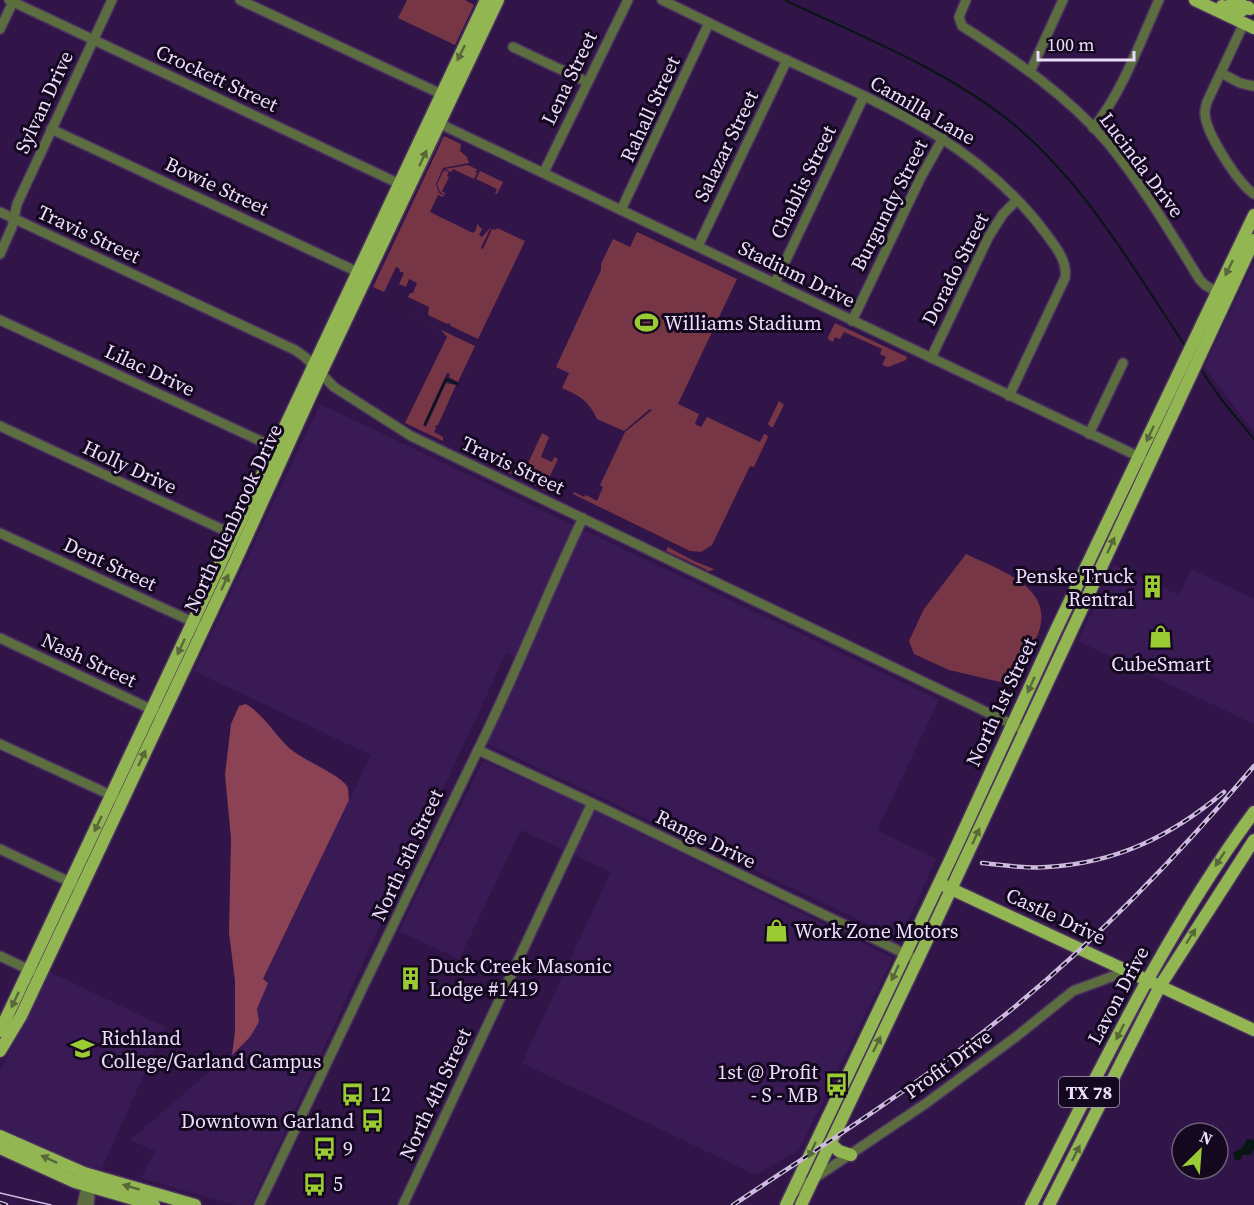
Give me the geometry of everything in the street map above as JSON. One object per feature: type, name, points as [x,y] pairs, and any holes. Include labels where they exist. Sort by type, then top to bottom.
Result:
[{"type":"main road","points":[[1232,0],[1251,9]]},
{"type":"main road","name":"North Glenbrook Drive","points":[[435,121],[441,94],[488,2]]},
{"type":"main road","name":"North Glenbrook Drive","points":[[0,1030],[34,972],[76,885],[435,121],[488,2]]},
{"type":"main road","points":[[1201,3],[1241,11],[1251,9]]},
{"type":"main road","points":[[1201,3],[1249,26]]},
{"type":"main road","name":"North 1st Street","points":[[789,1199],[918,960],[1015,751],[1019,727],[1050,642],[1144,460],[1172,415],[1193,372],[1199,346],[1254,216]]},
{"type":"main road","name":"North 1st Street","points":[[1222,295],[1254,240]]},
{"type":"main road","name":"North 1st Street","points":[[801,1205],[830,1143],[855,1074],[904,954],[1003,745],[1019,727],[1063,648],[1184,362],[1199,346]]},
{"type":"main road","points":[[1172,415],[1170,409],[1184,362]]},
{"type":"main road","points":[[1050,642],[1063,648]]},
{"type":"main road","points":[[1003,745],[1015,751]]},
{"type":"main road","name":"Lavon Drive","points":[[1031,1205],[1146,980],[1194,899],[1254,812]]},
{"type":"main road","name":"Lavon Drive","points":[[1049,1205],[1160,986],[1254,840]]},
{"type":"main road","name":"Castle Drive","points":[[938,883],[1254,1030]]},
{"type":"main road","name":"North Glenbrook Drive","points":[[0,1051],[21,1016],[34,972]]},
{"type":"main road","points":[[0,1136],[91,1181],[154,1205]]},
{"type":"main road","points":[[830,1143],[838,1151],[851,1155]]},
{"type":"main road","points":[[0,1148],[58,1175],[195,1205]]},
{"type":"street","name":"Sylvan Drive","points":[[0,254],[12,227],[17,204],[112,0]]},
{"type":"street","points":[[240,0],[441,94]]},
{"type":"street","name":"Lena Street","points":[[544,172],[628,0]]},
{"type":"street","name":"Camilla Lane","points":[[662,0],[902,114],[943,138],[980,164],[1036,221],[1059,251],[1067,269],[1065,278],[1009,396]]},
{"type":"street","name":"Lucinda Drive","points":[[966,0],[960,12],[959,22],[962,26],[1030,72],[1093,128],[1152,202],[1200,280],[1222,295]]},
{"type":"street","points":[[1030,72],[1063,0]]},
{"type":"street","points":[[1093,128],[1119,87],[1159,0]]},
{"type":"street","name":"Crockett Street","points":[[12,1],[404,187]]},
{"type":"street","points":[[0,29],[12,1]]},
{"type":"street","name":"Rahall Street","points":[[621,210],[710,23]]},
{"type":"street","points":[[1249,26],[1221,73],[1207,102],[1205,112],[1209,130],[1238,178],[1254,194]]},
{"type":"street","points":[[513,47],[587,82]]},
{"type":"street","name":"Salazar Street","points":[[698,246],[787,60]]},
{"type":"street","points":[[1221,73],[1240,83],[1253,86]]},
{"type":"street","name":"Chablis Street","points":[[775,283],[864,96]]},
{"type":"street","name":"Stadium Drive","points":[[435,121],[1144,460]]},
{"type":"street","name":"Bowie Street","points":[[51,129],[362,274]]},
{"type":"street","name":"Burgundy Street","points":[[852,321],[921,177],[943,138]]},
{"type":"street","name":"Dorado Street","points":[[931,358],[989,236],[1003,214],[1017,200]]},
{"type":"street","name":"Travis Street","points":[[0,212],[295,350],[343,393],[404,432],[1019,727]]},
{"type":"street","name":"Lilac Drive","points":[[0,320],[280,450]]},
{"type":"street","points":[[1089,434],[1124,363]]},
{"type":"street","name":"Holly Drive","points":[[0,426],[240,538]]},
{"type":"street","name":"North 5th Street","points":[[259,1205],[450,804],[478,750],[583,518]]},
{"type":"street","name":"Dent Street","points":[[0,533],[199,625]]},
{"type":"street","name":"Nash Street","points":[[0,638],[157,712]]},
{"type":"street","points":[[0,744],[116,798]]},
{"type":"street","name":"Range Drive","points":[[478,750],[592,802],[918,960]]},
{"type":"street","name":"North 4th Street","points":[[402,1205],[592,802]]},
{"type":"street","points":[[0,849],[76,885]]},
{"type":"street","points":[[0,956],[34,972]]},
{"type":"street","name":"Profit Drive","points":[[789,1199],[985,1060],[1073,991],[1127,971]]},
{"type":"street","points":[[82,1205],[91,1181]]},
{"type":"street","points":[[89,1205],[92,1194],[91,1181]]},
{"type":"shaded area","points":[[407,0],[465,0],[474,5],[455,45],[398,18]]},
{"type":"shaded area","points":[[442,136],[370,286],[369,284]]},
{"type":"shaded area","points":[[444,136],[461,144],[460,151],[467,157],[469,163],[443,168],[436,184],[439,193],[444,195],[443,197],[438,195],[430,212],[473,233],[477,224],[482,229],[479,235],[482,237],[491,227],[481,248],[483,249],[492,229],[497,228],[525,241],[478,339],[449,323],[428,315],[429,307],[408,297],[410,293],[413,293],[417,283],[409,279],[406,287],[399,284],[404,273],[396,267],[384,292],[373,287]]},
{"type":"shaded area","points":[[468,165],[478,170],[475,171],[477,173],[474,179],[453,169],[451,172],[445,169]]},
{"type":"shaded area","points":[[444,170],[449,172],[442,191],[445,195],[440,192],[437,184]]},
{"type":"shaded area","points":[[480,171],[503,182],[497,194],[495,193],[497,189],[476,179]]},
{"type":"shaded area","points":[[637,232],[737,279],[678,404],[699,414],[695,424],[701,427],[707,417],[760,442],[764,434],[768,437],[754,467],[750,466],[712,545],[701,552],[690,551],[573,494],[574,492],[584,497],[586,495],[597,501],[603,487],[600,485],[625,432],[652,410],[650,409],[624,431],[597,419],[583,400],[562,388],[569,373],[556,367],[613,239],[630,247]]},
{"type":"shaded area","points":[[1254,262],[1254,432],[1204,367]]},
{"type":"shaded area","points":[[376,299],[475,346],[458,382],[449,377],[450,374],[447,373],[423,425],[426,427],[446,383],[456,385],[438,425],[435,426],[434,432],[443,437],[443,441],[405,423],[447,337],[441,330]]},
{"type":"shaded area","points":[[835,323],[907,357],[906,360],[888,367],[882,365],[886,357],[880,354],[882,349],[844,332],[840,339],[835,337],[833,342],[829,340],[828,337]]},
{"type":"shaded area","points":[[779,401],[784,405],[771,427],[768,424]]},
{"type":"shaded area","points":[[320,404],[939,700],[877,830],[936,859],[900,939],[486,743],[524,662],[506,653],[251,1205],[235,1205],[141,1178],[155,1151],[130,1140],[250,1037],[258,1022],[257,1009],[267,983],[263,980],[371,755],[194,671]]},
{"type":"shaded area","points":[[542,433],[549,437],[541,457],[552,462],[554,457],[558,459],[550,476],[547,475],[541,487],[548,492],[507,472],[511,469],[519,473],[521,469],[525,470]]},
{"type":"shaded area","points":[[668,547],[714,569],[706,572],[707,570],[666,551]]},
{"type":"shaded area","points":[[966,554],[1021,582],[1032,592],[1039,604],[1041,618],[1038,634],[1013,685],[949,670],[914,654],[909,641],[924,609]]},
{"type":"shaded area","points":[[1114,565],[1179,595],[1191,569],[1254,599],[1254,724],[1078,641]]},
{"type":"shaded area","points":[[246,704],[263,718],[288,747],[343,781],[348,788],[349,800],[263,979],[268,983],[257,1009],[259,1022],[250,1037],[232,1055],[235,1031],[235,981],[229,933],[231,838],[225,775],[231,724],[239,706]]},
{"type":"shaded area","points":[[483,761],[564,796],[893,958],[799,1150],[756,1175],[522,1063],[611,872],[521,830],[459,959],[399,931]]},
{"type":"shaded area","name":"Richland College/Garland Campus","points":[[50,972],[165,1027],[102,1168],[79,1165],[0,1128],[0,1071]]},
{"type":"shaded area","points":[[1247,1139],[1254,1140],[1251,1155],[1243,1155],[1240,1160],[1235,1160],[1233,1153],[1242,1148]]},
{"type":"waterway","points":[[785,0],[954,83],[1006,118],[1034,142],[1083,196],[1105,225],[1186,347]]},
{"type":"waterway","points":[[1199,367],[1221,399],[1254,439]]},
{"type":"waterway","points":[[425,424],[446,379],[457,384]]},
{"type":"tram line","points":[[0,1193],[51,1205]]},
{"type":"railway","points":[[733,1205],[908,1088],[1005,1015],[1043,983],[1153,878],[1254,766]]},
{"type":"railway","points":[[982,863],[1047,867],[1097,860],[1120,853],[1163,834],[1184,822],[1224,792]]},
{"type":"railway","points":[[0,1203],[6,1205]]},
{"type":"place","name":"Williams Stadium","points":[[646,323]]},
{"type":"place","name":"Penske Truck Rentral","points":[[1152,587]]},
{"type":"place","name":"CubeSmart","points":[[1161,637]]},
{"type":"place","name":"Work Zone Motors","points":[[776,931]]},
{"type":"place","name":"Duck Creek Masonic Lodge #1419","points":[[411,978]]},
{"type":"place","name":"Richland College/Garland Campus","points":[[83,1049]]},
{"type":"place","name":"1st @ Profit - S - MB","points":[[836,1084]]},
{"type":"place","name":"12","points":[[353,1094]]},
{"type":"place","name":"Downtown Garland","points":[[372,1121]]},
{"type":"place","name":"9","points":[[325,1149]]},
{"type":"place","name":"5","points":[[315,1184]]}]
